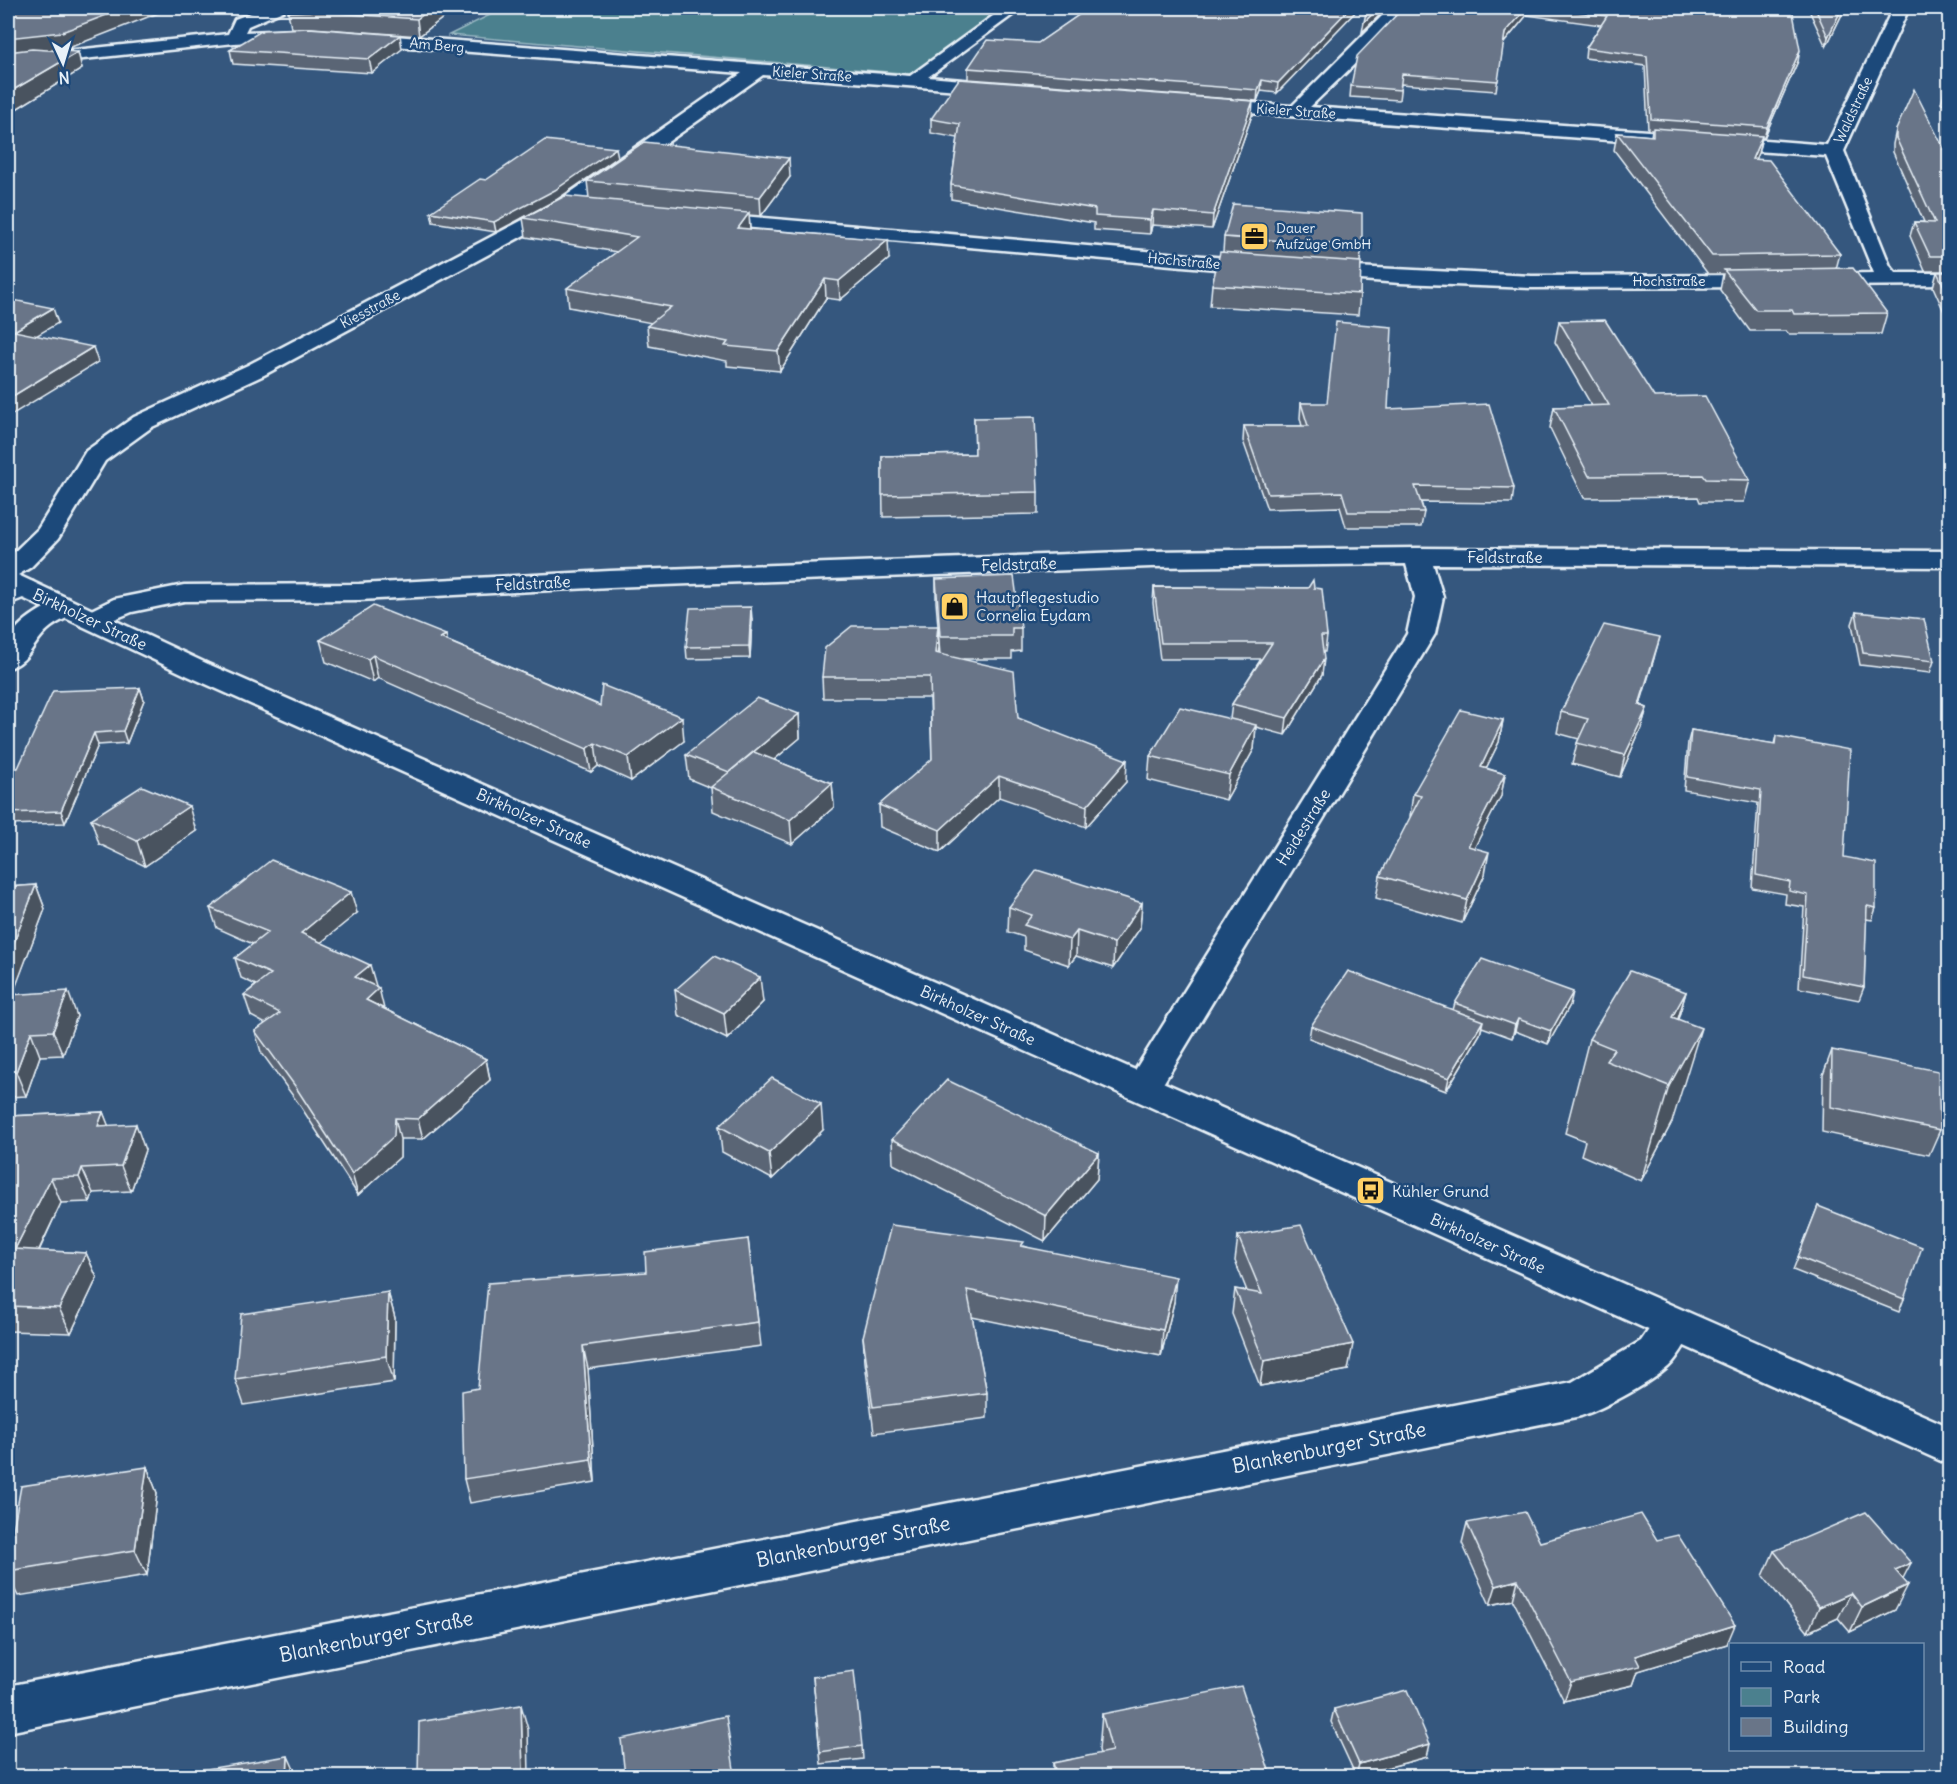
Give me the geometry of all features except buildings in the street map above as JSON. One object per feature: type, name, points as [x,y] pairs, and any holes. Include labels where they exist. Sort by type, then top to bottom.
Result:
[{"type":"street","points":[[234,38],[242,23],[277,8]]},
{"type":"street","points":[[915,82],[920,75],[1014,8]]},
{"type":"street","points":[[1299,112],[1302,104],[1399,8]]},
{"type":"street","name":"Waldstraße","points":[[1890,280],[1880,267],[1834,151],[1901,8]]},
{"type":"street","points":[[8,62],[234,38],[312,35]]},
{"type":"street","name":"Am Berg","points":[[334,37],[759,70]]},
{"type":"street","name":"Kieler Straße","points":[[759,70],[1021,90]]},
{"type":"street","name":"Kiesstraße","points":[[11,583],[22,561],[49,533],[95,456],[143,422],[256,370],[564,206],[759,70]]},
{"type":"street","name":"Kieler Straße","points":[[1185,103],[1834,151]]},
{"type":"street","points":[[564,206],[599,209]]},
{"type":"street","name":"Hochstraße","points":[[681,216],[1400,277],[1532,282],[1950,279]]},
{"type":"street","name":"Feldstraße","points":[[8,660],[39,622],[184,593],[359,592],[610,579],[1151,559],[1417,556],[1950,559]]},
{"type":"street","name":"Heidestraße","points":[[1142,1088],[1421,634],[1429,597],[1417,556]]},
{"type":"street","name":"Birkholzer Straße","points":[[11,583],[198,670],[1142,1088],[1674,1327],[1950,1447]]},
{"type":"street","name":"Blankenburger Straße","points":[[8,1709],[1581,1398],[1656,1353],[1674,1327]]},
{"type":"green space","points":[[504,8],[1006,8],[912,74],[449,35]]},
{"type":"place","name":"Dauer Aufzüge GmbH","points":[[1255,236]]},
{"type":"place","name":"Hautpflegestudio Cornelia Eydam","points":[[955,606]]},
{"type":"place","name":"Kühler Grund","points":[[1371,1191]]}]
